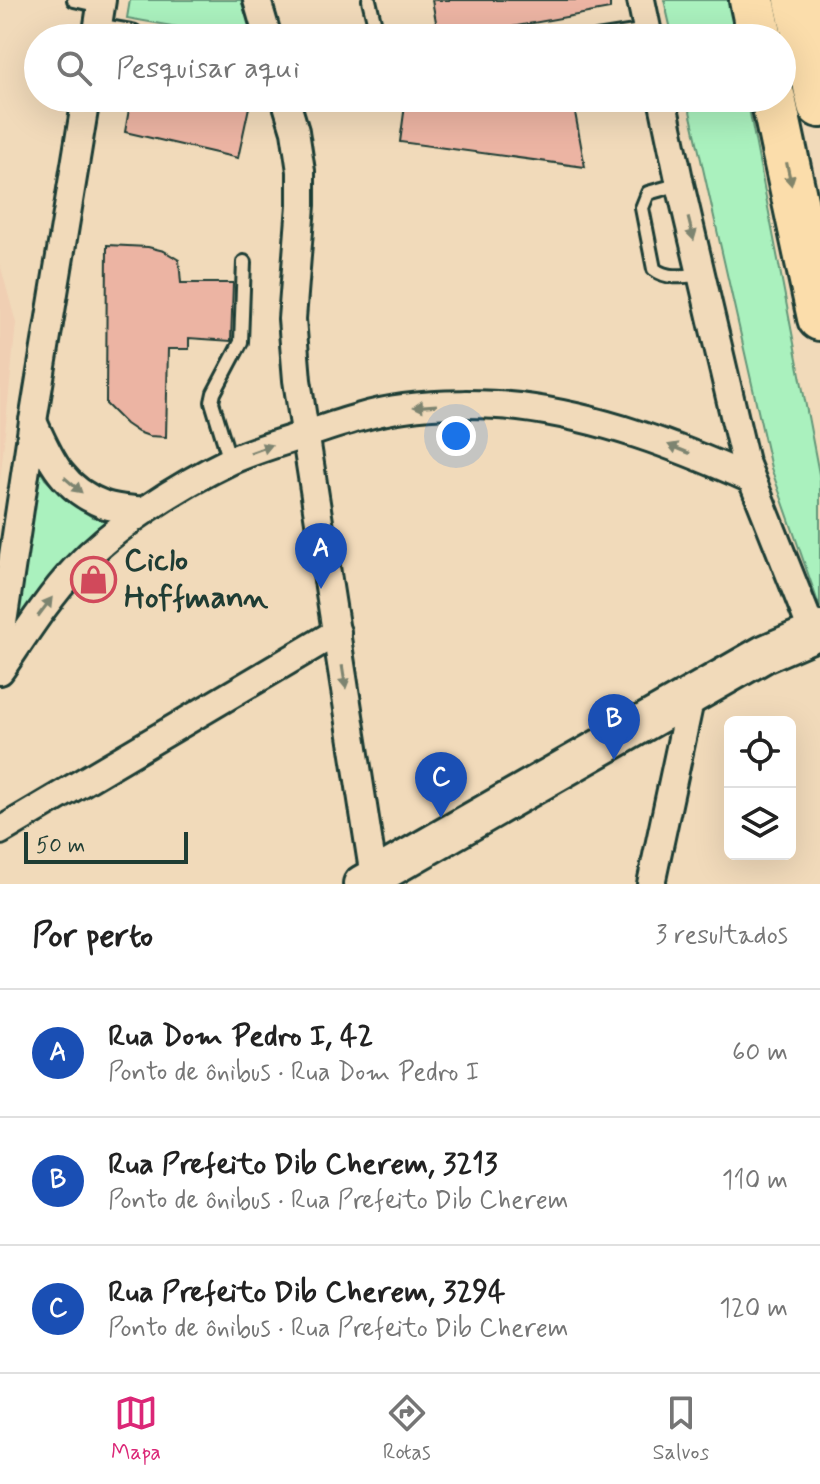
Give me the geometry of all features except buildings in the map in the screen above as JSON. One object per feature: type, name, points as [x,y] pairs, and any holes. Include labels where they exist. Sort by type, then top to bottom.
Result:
[{"type":"highway","points":[[752,0],[757,24]]},
{"type":"highway","points":[[797,0],[820,105]]},
{"type":"highway","points":[[776,112],[820,318]]},
{"type":"main road","points":[[370,882],[764,654],[817,631]]},
{"type":"street","points":[[257,0],[264,24]]},
{"type":"street","points":[[641,0],[646,24]]},
{"type":"street","points":[[0,643],[84,112]]},
{"type":"street","points":[[289,112],[301,171],[292,319],[297,380],[337,632],[370,882]]},
{"type":"street","points":[[665,112],[751,479],[817,631]]},
{"type":"street","points":[[0,671],[76,567],[143,511],[230,461],[338,423],[403,408],[449,405],[519,407],[644,435],[751,479]]},
{"type":"street","points":[[33,421],[52,463],[69,485],[107,506],[143,511]]},
{"type":"street","points":[[0,831],[337,632]]},
{"type":"street","points":[[651,884],[691,696]]},
{"type":"lane","points":[[74,0],[99,19]]},
{"type":"lane","points":[[369,0],[375,24]]},
{"type":"lane","points":[[680,184],[648,193],[644,199],[642,208],[654,269],[665,276],[702,274]]},
{"type":"lane","points":[[230,461],[212,402],[241,342],[244,262]]},
{"type":"shaded area","points":[[0,264],[16,323],[0,482]]},
{"type":"green space","points":[[130,0],[241,0],[249,24],[161,24],[127,18]]},
{"type":"green space","points":[[664,0],[729,0],[733,24],[670,24]]},
{"type":"green space","points":[[690,112],[750,112],[820,479],[820,608],[771,468]]},
{"type":"green space","points":[[37,464],[45,479],[65,498],[92,517],[114,520],[16,641]]},
{"type":"place","name":"Ciclo Hoffmann","points":[[93,579]]},
{"type":"place","name":"Rua Dom Pedro I, 42","points":[[321,589]]},
{"type":"place","name":"Rua Prefeito Dib Cherem, 3213","points":[[614,760]]},
{"type":"place","name":"Rua Prefeito Dib Cherem, 3294","points":[[441,818]]}]
